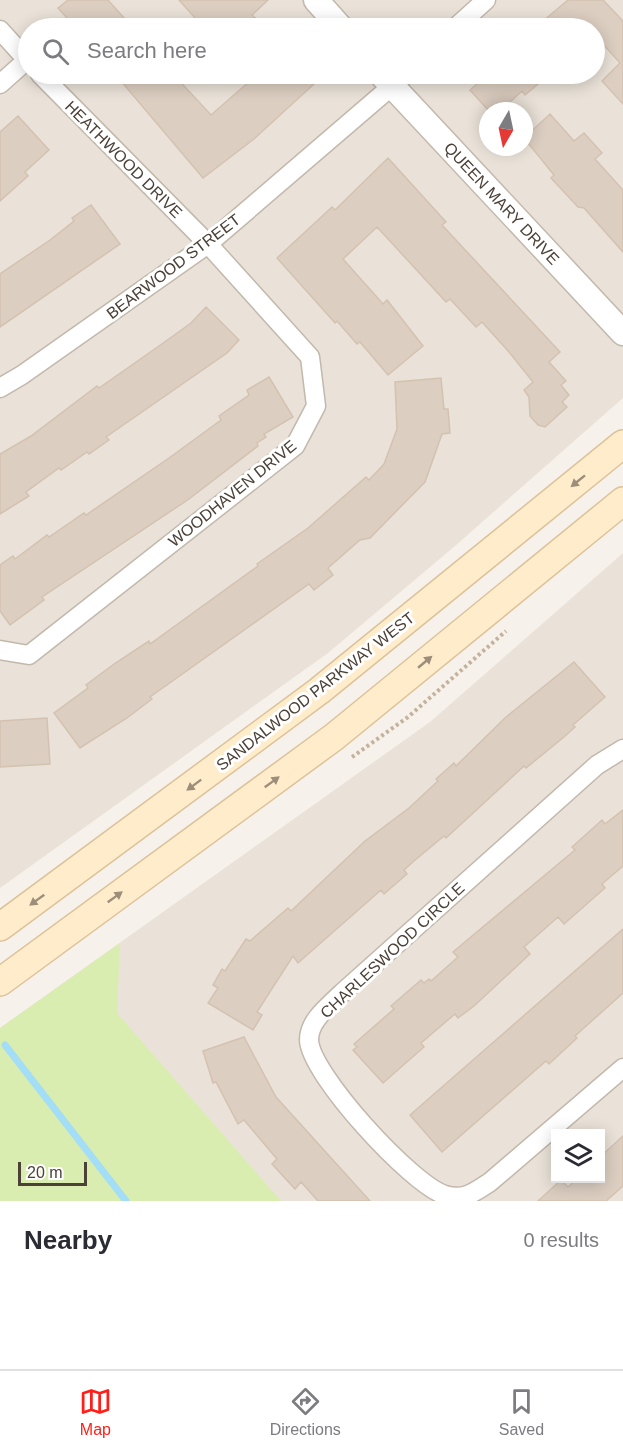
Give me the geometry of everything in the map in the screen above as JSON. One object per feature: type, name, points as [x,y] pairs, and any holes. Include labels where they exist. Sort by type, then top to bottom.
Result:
[{"type":"main road","name":"SANDALWOOD PARKWAY WEST","points":[[0,927],[319,691],[623,444]]},
{"type":"main road","points":[[0,982],[334,737],[623,501]]},
{"type":"street","points":[[316,0],[332,18]]},
{"type":"street","points":[[466,18],[486,0]]},
{"type":"street","points":[[0,30],[18,50]]},
{"type":"street","points":[[0,84],[18,69]]},
{"type":"street","name":"HEATHWOOD DRIVE","points":[[50,84],[208,244]]},
{"type":"street","name":"BEARWOOD STREET","points":[[0,388],[22,375],[208,244],[386,84]]},
{"type":"street","name":"QUEEN MARY DRIVE","points":[[398,84],[623,333]]},
{"type":"street","name":"WOODHAVEN DRIVE","points":[[0,650],[29,655],[296,446],[316,406],[309,357],[208,244]]},
{"type":"street","name":"CHARLESWOOD CIRCLE","points":[[623,749],[597,765],[342,993],[312,1026],[309,1039],[316,1061],[364,1125],[430,1189],[456,1197],[470,1196],[490,1182],[623,1068]]},
{"type":"shaded area","points":[[0,0],[623,0],[623,398],[455,546],[328,653],[0,888]]},
{"type":"shaded area","points":[[623,553],[623,1201],[0,1201],[0,1028],[430,722]]},
{"type":"green space","points":[[120,943],[117,1013],[281,1201],[0,1201],[0,1028]]},
{"type":"building","points":[[68,0],[108,0],[124,18],[67,18],[58,8]]},
{"type":"building","points":[[179,0],[268,0],[252,15],[255,18],[195,18]]},
{"type":"building","points":[[568,0],[603,0],[623,21],[623,104],[605,84],[605,78],[620,63],[605,46],[605,18],[547,18]]},
{"type":"building","points":[[123,84],[182,84],[211,115],[247,84],[314,84],[254,139],[203,178]]},
{"type":"building","points":[[477,84],[538,84],[525,95],[522,91],[510,102],[481,102],[470,90]]},
{"type":"building","points":[[550,114],[574,141],[584,133],[602,153],[595,159],[623,190],[623,252],[584,208],[578,207],[551,178],[554,175],[533,149],[533,130]]},
{"type":"building","points":[[18,116],[49,150],[25,172],[28,176],[0,201],[0,132]]},
{"type":"building","points":[[388,158],[446,222],[442,225],[560,352],[549,362],[566,381],[561,385],[569,395],[562,402],[567,407],[545,427],[538,425],[530,416],[529,397],[524,390],[533,382],[509,352],[482,322],[476,327],[450,299],[446,302],[377,227],[343,259],[383,304],[387,300],[423,346],[388,375],[360,342],[357,344],[337,321],[335,323],[277,258],[332,207],[335,210]]},
{"type":"building","points":[[91,205],[120,244],[0,327],[0,274],[50,240],[74,221],[72,218]]},
{"type":"building","points":[[206,307],[239,340],[227,353],[106,437],[109,440],[89,454],[87,452],[61,470],[59,468],[26,492],[29,496],[0,514],[0,454],[31,436],[97,386],[99,388],[159,346],[191,323]]},
{"type":"building","points":[[269,377],[293,417],[264,434],[266,437],[257,443],[258,446],[189,499],[42,597],[44,600],[10,625],[0,611],[0,565],[13,556],[15,559],[47,535],[49,537],[84,513],[86,515],[169,458],[221,420],[219,416],[249,395],[247,390]]},
{"type":"building","points":[[441,378],[444,409],[448,409],[450,433],[442,434],[425,482],[370,538],[360,540],[328,568],[333,575],[314,590],[309,584],[150,697],[152,699],[127,718],[80,748],[54,713],[88,688],[86,685],[114,664],[149,641],[150,644],[258,566],[257,564],[308,528],[366,477],[369,480],[384,464],[397,429],[395,382]]},
{"type":"building","points":[[574,662],[605,697],[573,725],[575,727],[564,737],[526,768],[524,766],[446,838],[444,836],[414,861],[404,870],[407,874],[384,894],[381,890],[298,963],[293,956],[257,1012],[262,1015],[253,1030],[208,1003],[218,988],[213,985],[222,969],[225,971],[246,939],[250,941],[288,908],[291,911],[365,841],[409,808],[454,763],[456,766],[506,717]]},
{"type":"building","points":[[47,718],[50,764],[0,767],[0,721]]},
{"type":"building","points":[[623,810],[623,866],[602,884],[605,888],[564,924],[558,917],[524,947],[530,954],[474,1006],[458,1018],[455,1014],[421,1043],[424,1047],[383,1083],[353,1050],[357,1047],[354,1044],[394,1009],[391,1006],[421,980],[424,983],[429,979],[431,981],[458,957],[453,952],[575,850],[572,847],[602,820],[605,824]]},
{"type":"building","points":[[623,929],[623,993],[575,1036],[577,1038],[549,1064],[546,1061],[442,1152],[410,1115]]},
{"type":"building","points":[[244,1037],[276,1097],[370,1201],[318,1201],[301,1182],[295,1189],[272,1164],[277,1159],[244,1120],[238,1124],[216,1082],[213,1083],[203,1051]]},
{"type":"building","points":[[623,1136],[623,1186],[606,1201],[538,1201],[558,1183],[564,1183],[568,1187],[572,1183],[605,1183],[605,1152]]},
{"type":"waterway","points":[[5,1045],[126,1201]]}]
